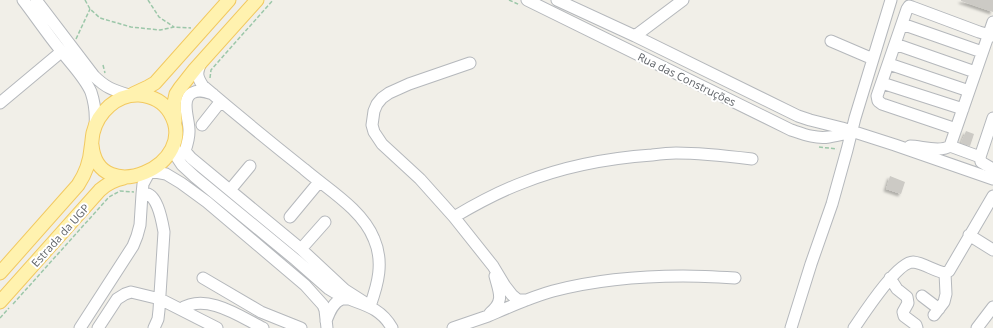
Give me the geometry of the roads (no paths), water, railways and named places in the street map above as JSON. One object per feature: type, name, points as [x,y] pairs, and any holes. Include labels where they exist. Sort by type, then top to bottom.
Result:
[{"type":"main road","points":[[129,95],[155,83],[229,0]]},
{"type":"main road","points":[[175,129],[174,103],[176,94],[201,63],[257,0]]},
{"type":"main road","name":"Estrada da UGP","points":[[0,302],[100,190],[115,180],[140,175],[150,171],[163,161],[174,143],[175,129],[173,119],[159,101],[149,97],[129,95],[118,100],[100,116],[94,128],[92,153],[95,160],[99,166],[114,176],[126,177]]},
{"type":"main road","name":"Estrada da UGP","points":[[2,268],[78,185],[88,167],[92,145]]},
{"type":"street","points":[[23,0],[91,91],[96,115],[94,128]]},
{"type":"street","points":[[36,0],[94,76],[110,89],[129,95]]},
{"type":"street","name":"Rua das Construções","points":[[527,0],[791,130],[820,138],[851,132]]},
{"type":"street","name":"Rua das Construções","points":[[557,0],[635,36],[786,111],[810,120],[842,128],[895,145],[993,179]]},
{"type":"street","points":[[635,36],[683,0]]},
{"type":"street","points":[[791,328],[832,204],[855,118],[891,0]]},
{"type":"street","points":[[956,129],[882,104],[878,101],[877,96],[902,24],[907,3],[988,43]]},
{"type":"street","points":[[895,145],[939,149],[946,149],[950,146],[975,72],[988,43],[993,22]]},
{"type":"street","points":[[902,24],[988,43]]},
{"type":"street","points":[[831,41],[873,59]]},
{"type":"street","points":[[895,44],[975,72]]},
{"type":"street","points":[[0,103],[62,52]]},
{"type":"street","points":[[201,63],[197,70],[198,76],[207,84],[217,98],[359,215],[374,238],[379,255],[380,273],[376,291],[370,306]]},
{"type":"street","points":[[470,63],[409,84],[389,93],[377,104],[372,118],[372,124],[374,132],[378,138],[420,178],[454,217],[493,266],[512,295],[518,300],[526,300]]},
{"type":"street","points":[[888,64],[969,91]]},
{"type":"street","points":[[882,83],[962,109]]},
{"type":"street","points":[[180,88],[192,84],[207,84]]},
{"type":"street","points":[[217,98],[202,91],[190,94],[186,104],[189,132],[185,151],[191,158],[301,249],[345,290],[381,314],[389,322],[392,328]]},
{"type":"street","points":[[202,125],[217,98]]},
{"type":"street","points":[[993,118],[990,138],[980,157],[981,162],[993,169]]},
{"type":"street","points":[[174,143],[176,156],[182,165],[329,289],[349,299],[370,306]]},
{"type":"street","points":[[950,146],[980,157]]},
{"type":"street","points":[[454,217],[487,198],[523,182],[560,170],[598,161],[676,153],[752,159]]},
{"type":"street","points":[[230,190],[250,166]]},
{"type":"street","points":[[80,328],[128,256],[133,246],[140,225],[143,184],[150,171],[166,174],[181,183],[207,202],[287,269],[305,285],[323,305],[326,324]]},
{"type":"street","points":[[126,177],[136,183],[142,194]]},
{"type":"street","points":[[290,217],[318,182]]},
{"type":"street","points":[[142,194],[148,193],[156,202],[164,232],[158,319],[154,328]]},
{"type":"street","points":[[854,328],[890,278],[905,264],[912,262],[939,272],[945,273],[949,271],[993,196]]},
{"type":"street","points":[[301,249],[326,222]]},
{"type":"street","points":[[970,235],[993,250]]},
{"type":"street","points":[[486,316],[497,307],[500,301],[493,266]]},
{"type":"street","points":[[922,296],[936,312],[944,302],[946,294],[945,273]]},
{"type":"street","points":[[453,328],[554,291],[617,279],[684,276],[735,278]]},
{"type":"street","points":[[203,278],[261,312],[301,328]]},
{"type":"street","points":[[890,278],[897,289],[907,297],[908,303],[903,312],[904,316],[917,328]]},
{"type":"street","points":[[98,328],[117,299],[131,292],[160,298],[218,328]]},
{"type":"street","points":[[326,324],[331,309],[336,303],[341,299],[349,299]]},
{"type":"street","points":[[181,309],[186,306],[205,303],[224,308],[263,328]]},
{"type":"street","points":[[977,328],[993,307]]}]
